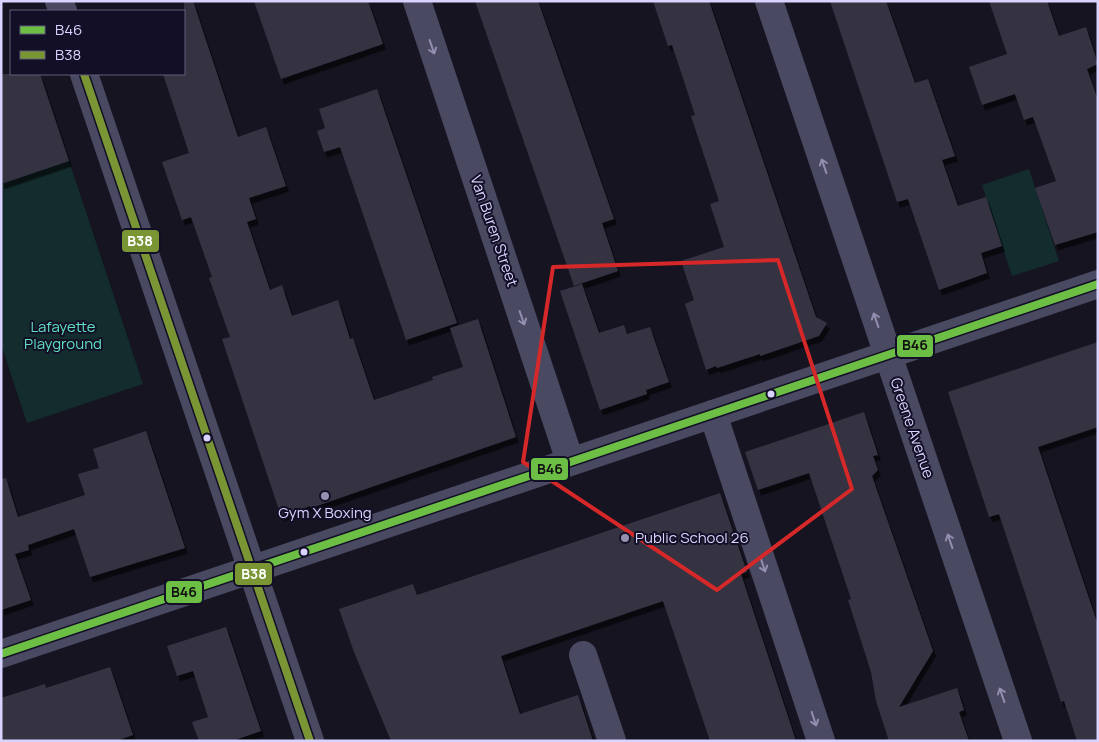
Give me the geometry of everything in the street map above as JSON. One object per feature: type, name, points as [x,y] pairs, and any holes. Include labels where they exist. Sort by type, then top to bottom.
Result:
[{"type":"street","name":"Van Buren Street","points":[[416,1],[570,462]]},
{"type":"street","name":"Greene Avenue","points":[[769,1],[1018,741]]},
{"type":"street","points":[[84,75],[310,741]]},
{"type":"street","points":[[1,654],[1098,284]]},
{"type":"street","points":[[713,414],[821,741]]},
{"type":"street","points":[[582,655],[612,741]]},
{"type":"highlighted area","points":[[778,260],[852,489],[717,590],[523,462],[553,267]]},
{"type":"green space","name":"Lafayette Playground","points":[[69,161],[143,384],[27,423],[1,344],[1,184]]},
{"type":"green space","points":[[1029,169],[1059,261],[1012,276],[982,185]]},
{"type":"building","points":[[184,1],[193,1],[238,137],[266,127],[286,186],[249,198],[256,219],[247,222],[270,290],[282,285],[292,316],[338,300],[350,339],[353,338],[374,400],[433,380],[432,377],[463,367],[450,328],[478,319],[516,437],[311,508],[310,506],[281,516],[222,339],[230,337],[209,278],[212,277],[191,217],[182,220],[162,162],[189,153],[163,75],[185,75]]},
{"type":"building","points":[[254,1],[368,1],[383,44],[281,79]]},
{"type":"building","points":[[475,1],[538,1],[614,219],[602,223],[618,271],[574,286]]},
{"type":"building","points":[[653,1],[709,1],[816,317],[827,323],[819,336],[760,356],[760,354],[706,370],[685,304],[694,300],[681,261],[724,247],[710,204],[719,201],[691,116],[695,115],[679,66],[672,45],[668,46]]},
{"type":"building","points":[[830,1],[886,1],[915,83],[928,79],[955,156],[942,160],[958,206],[986,197],[1002,246],[981,253],[987,273],[939,290],[908,199],[897,202]]},
{"type":"building","points":[[989,1],[1047,1],[1059,36],[1086,27],[1098,64],[1087,69],[1098,100],[1098,232],[1055,245],[1035,188],[1056,181],[1033,117],[1024,120],[1015,94],[982,105],[969,67],[1007,54]]},
{"type":"building","points":[[1,74],[40,75],[69,161],[1,184]]},
{"type":"building","points":[[377,89],[457,323],[406,340],[340,147],[324,152],[317,131],[325,128],[319,109]]},
{"type":"building","points":[[582,284],[599,333],[624,325],[627,334],[650,327],[669,382],[646,390],[647,394],[600,410],[560,291]]},
{"type":"building","points":[[1098,342],[1098,427],[1038,447],[1098,625],[1098,741],[1077,741],[1064,701],[1061,702],[999,514],[989,517],[948,392]]},
{"type":"building","points":[[864,412],[878,455],[873,456],[878,470],[872,476],[933,651],[899,707],[957,688],[964,710],[959,712],[969,741],[889,741],[876,701],[871,672],[848,600],[851,599],[809,473],[758,490],[745,452]]},
{"type":"building","points":[[146,431],[185,548],[90,577],[74,529],[28,545],[29,550],[15,554],[31,600],[1,610],[1,479],[6,478],[18,517],[85,495],[78,474],[99,468],[93,449]]},
{"type":"building","points":[[720,493],[747,572],[741,574],[796,741],[710,741],[663,601],[501,656],[520,714],[578,695],[593,741],[391,741],[354,652],[339,609],[413,584],[417,595]]},
{"type":"building","points":[[226,627],[261,731],[232,741],[199,741],[192,722],[208,717],[193,671],[177,676],[167,646]]},
{"type":"building","points":[[110,667],[133,735],[116,741],[1,741],[1,698],[45,684],[46,688]]},
{"type":"transit line","name":"B38","points":[[84,75],[310,741]]},
{"type":"transit line","name":"B46","points":[[1,654],[1098,284]]},
{"type":"place","name":"Gym X Boxing","points":[[325,496]]},
{"type":"place","name":"Public School 26","points":[[625,538]]}]
